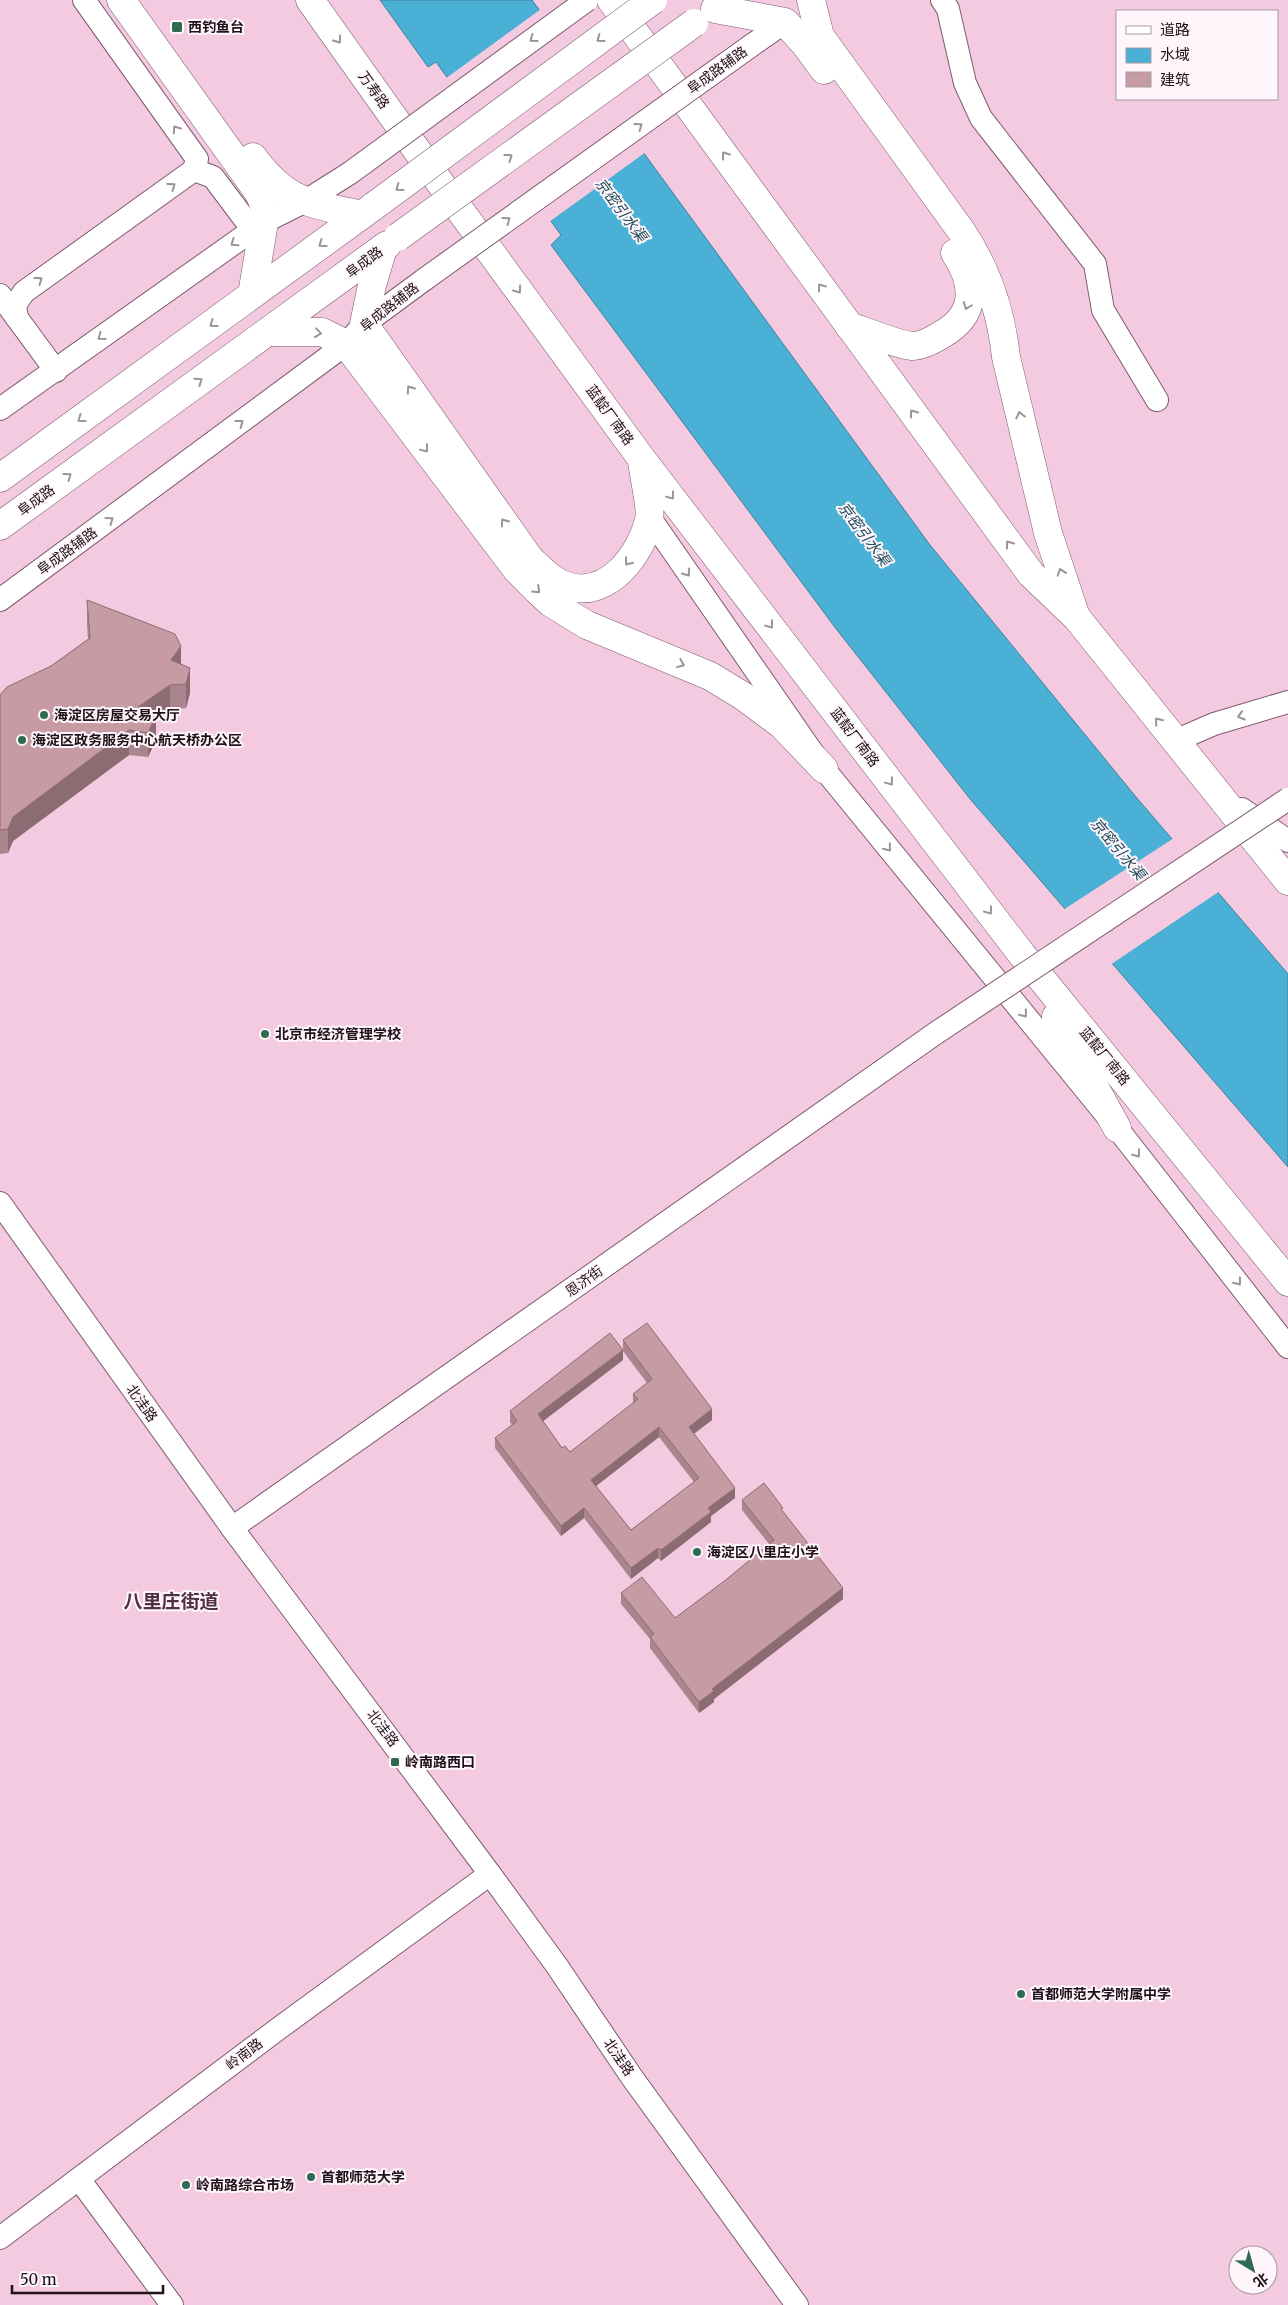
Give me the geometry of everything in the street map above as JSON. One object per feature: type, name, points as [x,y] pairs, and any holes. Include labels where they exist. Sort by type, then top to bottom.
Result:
[{"type":"highway","points":[[121,0],[259,192],[265,207],[252,295]]},
{"type":"highway","points":[[135,0],[267,177],[284,191],[304,202],[368,211]]},
{"type":"highway","name":"万寿路","points":[[310,0],[438,180]]},
{"type":"highway","points":[[611,0],[1031,574],[1077,618],[1288,881]]},
{"type":"highway","points":[[0,478],[368,211],[653,0]]},
{"type":"highway","points":[[811,0],[820,36],[962,232],[986,275],[996,299],[1003,329],[1006,357],[1048,533],[1077,618]]},
{"type":"highway","points":[[712,11],[785,22],[805,44],[949,243],[961,261],[970,281],[970,298],[964,315],[948,331],[930,342],[913,346],[849,326]]},
{"type":"highway","name":"阜成路","points":[[0,526],[712,11]]},
{"type":"highway","name":"蓝靛厂南路","points":[[438,180],[641,458],[1023,956],[1288,1282]]},
{"type":"highway","points":[[355,334],[372,285],[391,242]]},
{"type":"highway","points":[[269,332],[355,334],[530,559],[554,580],[570,587],[587,588],[608,580],[625,567],[640,546],[650,518],[641,458]]},
{"type":"highway","points":[[355,334],[516,570],[544,596],[569,615],[587,625],[710,676],[744,696],[782,725],[824,769]]},
{"type":"highway","points":[[1023,956],[1117,1128]]},
{"type":"street","points":[[17,318],[15,305],[24,292],[194,170],[197,159],[84,0]]},
{"type":"street","points":[[0,410],[263,223],[304,202],[350,173],[587,0]]},
{"type":"street","points":[[942,0],[948,9],[965,83],[981,118],[1095,264],[1103,310],[1157,400]]},
{"type":"street","name":"阜成路辅路","points":[[0,600],[355,334],[425,279],[785,22]]},
{"type":"street","points":[[194,170],[213,177],[246,221],[263,223]]},
{"type":"street","points":[[0,294],[56,370]]},
{"type":"street","points":[[650,518],[824,769],[1117,1128],[1288,1347]]},
{"type":"street","points":[[1175,741],[1214,724],[1288,702]]},
{"type":"street","points":[[1219,793],[1288,841]]},
{"type":"street","name":"恩济街","points":[[232,1528],[936,1033],[1288,799]]},
{"type":"street","name":"北洼路","points":[[0,1203],[232,1528],[557,1966],[637,2084],[797,2305]]},
{"type":"street","name":"岭南路","points":[[0,2238],[282,2026],[490,1874]]},
{"type":"street","points":[[79,2179],[172,2305]]},
{"type":"water","name":"京密引水渠","points":[[380,0],[532,0],[930,545],[1136,797],[1288,974],[1288,1167],[971,800],[837,630],[551,245],[561,235],[436,62],[428,67]]},
{"type":"pier","points":[[541,9],[646,152],[549,222],[445,79]]},
{"type":"pier","points":[[1174,838],[1220,891],[1110,965],[1063,910]]},
{"type":"building","points":[[87,600],[175,634],[181,646],[171,660],[190,668],[186,684],[170,685],[138,707],[156,715],[148,733],[129,730],[13,817],[8,829],[0,830],[0,695],[7,687],[51,666],[90,638]]},
{"type":"building","points":[[647,1323],[712,1409],[689,1427],[735,1488],[708,1508],[711,1512],[661,1550],[658,1548],[631,1568],[584,1508],[561,1526],[495,1438],[517,1421],[510,1411],[610,1333],[623,1350],[538,1414],[562,1448],[565,1446],[570,1452],[638,1399],[633,1394],[652,1379],[623,1340]],"holes":[[[659,1427],[699,1478],[631,1530],[591,1480]]]},
{"type":"building","points":[[764,1483],[783,1508],[781,1509],[843,1588],[712,1689],[714,1691],[699,1702],[650,1637],[654,1634],[621,1593],[642,1577],[675,1618],[727,1579],[774,1540],[742,1500]]},
{"type":"place","name":"西钓鱼台","points":[[177,27]]},
{"type":"place","name":"海淀区房屋交易大厅","points":[[44,715]]},
{"type":"place","name":"海淀区政务服务中心航天桥办公区","points":[[22,740]]},
{"type":"place","name":"北京市经济管理学校","points":[[265,1034]]},
{"type":"place","name":"海淀区八里庄小学","points":[[697,1552]]},
{"type":"place","name":"岭南路西口","points":[[395,1762]]},
{"type":"place","name":"首都师范大学附属中学","points":[[1021,1994]]},
{"type":"place","name":"首都师范大学","points":[[311,2177]]},
{"type":"place","name":"岭南路综合市场","points":[[186,2185]]},
{"type":"district","name":"八里庄街道","points":[[171,1601]]}]
